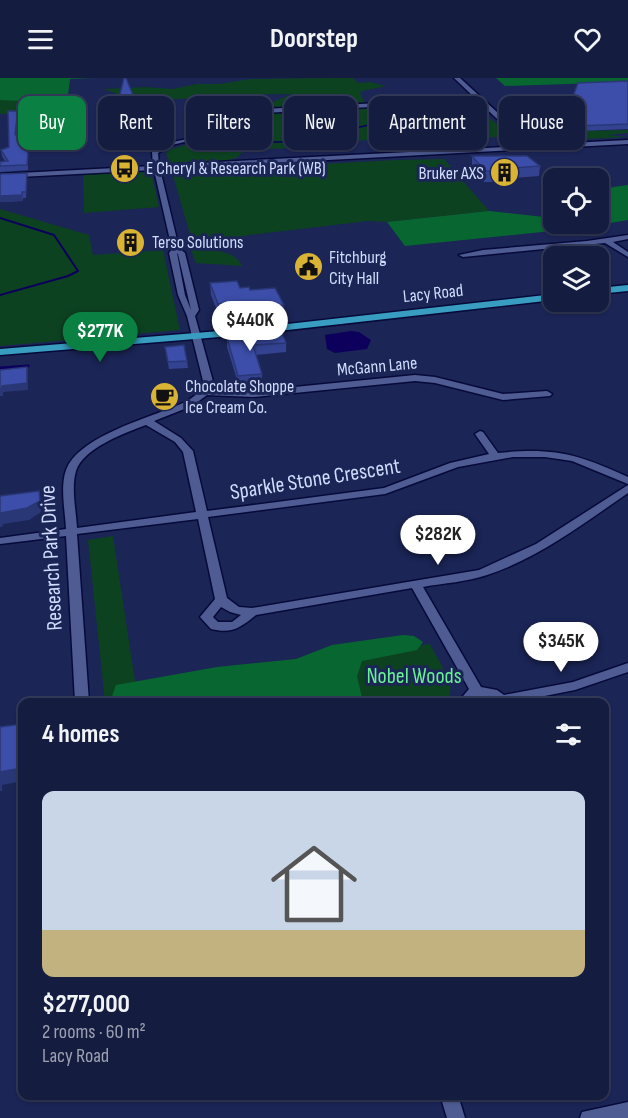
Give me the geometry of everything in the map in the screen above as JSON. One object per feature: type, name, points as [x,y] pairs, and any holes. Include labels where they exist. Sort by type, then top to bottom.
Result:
[{"type":"main road","points":[[609,290],[628,288]]},
{"type":"main road","name":"Lacy Road","points":[[0,359],[543,298]]},
{"type":"main road","name":"Lacy Road","points":[[0,352],[197,337]]},
{"type":"street","points":[[457,78],[477,96]]},
{"type":"street","points":[[207,392],[209,380],[191,316],[180,288],[173,253],[176,249],[156,168],[155,152],[161,147],[203,136],[261,112],[369,106]]},
{"type":"street","points":[[487,106],[499,117]]},
{"type":"street","points":[[585,144],[628,141]]},
{"type":"street","points":[[0,178],[499,150]]},
{"type":"street","points":[[463,255],[628,237]]},
{"type":"street","points":[[607,241],[628,255]]},
{"type":"street","name":"McGann Lane","points":[[207,392],[253,394],[415,378],[435,380],[503,397],[547,394]]},
{"type":"street","name":"Research Park Drive","points":[[82,698],[69,480],[76,461],[84,452],[105,440],[189,404],[207,392]]},
{"type":"street","points":[[148,422],[178,440],[188,451],[221,599],[231,609],[252,612],[482,573],[512,562],[536,549],[628,488]]},
{"type":"street","points":[[480,434],[497,458]]},
{"type":"street","name":"Sparkle Stone Crescent","points":[[0,541],[385,491],[453,466],[534,454],[574,458],[628,481]]},
{"type":"street","points":[[416,585],[477,692]]},
{"type":"street","points":[[221,599],[206,617],[215,626],[235,626],[252,612]]},
{"type":"street","points":[[516,698],[575,686],[628,667]]},
{"type":"street","points":[[466,698],[477,692],[489,693],[496,698]]},
{"type":"street","points":[[451,1100],[456,1118]]},
{"type":"street","points":[[589,1118],[628,1111]]},
{"type":"green space","points":[[0,78],[92,78],[70,79],[68,96],[18,96],[18,101],[0,100]]},
{"type":"green space","points":[[352,78],[359,83],[370,82],[386,86],[362,91],[360,93],[365,103],[357,104],[357,96],[220,95],[186,96],[186,99],[174,99],[174,96],[123,96],[104,89],[145,87],[173,89],[197,84],[219,84],[250,79]]},
{"type":"green space","points":[[496,78],[628,78],[628,82],[505,86]]},
{"type":"green space","points":[[284,97],[284,108],[272,109],[272,102]]},
{"type":"green space","points":[[18,99],[18,113],[0,114],[0,100]]},
{"type":"green space","points":[[369,107],[369,140],[357,141],[357,108]]},
{"type":"green space","points":[[284,112],[284,148],[272,149],[272,113]]},
{"type":"green space","points":[[487,116],[499,127],[499,137],[487,138]]},
{"type":"green space","points":[[628,130],[628,133],[607,135],[628,137],[585,139],[585,131]]},
{"type":"green space","points":[[186,145],[186,150],[250,150],[226,161],[166,165],[169,162],[166,153]]},
{"type":"green space","points":[[444,159],[489,211],[387,222],[368,221],[249,235],[215,243],[192,241],[172,172],[396,160]]},
{"type":"green space","points":[[151,172],[159,207],[84,213],[83,176],[85,174]]},
{"type":"green space","points":[[628,185],[628,220],[609,223],[609,188]]},
{"type":"green space","points":[[0,209],[89,235],[93,255],[163,250],[180,330],[0,346]]},
{"type":"green space","points":[[489,211],[543,217],[543,232],[405,246],[387,222]]},
{"type":"green space","points":[[191,250],[227,253],[238,260],[242,266],[196,263]]},
{"type":"green space","name":"Nobel Woods","points":[[113,536],[136,688],[430,644],[451,683],[449,698],[105,698],[88,540]]},
{"type":"green space","points":[[403,635],[414,636],[423,642],[417,650],[362,661],[357,676],[362,698],[111,698],[116,685],[217,667],[296,659],[332,645]]},
{"type":"shaded area","points":[[359,332],[371,340],[367,349],[335,353],[327,349],[325,335]]},
{"type":"building","points":[[124,78],[126,78],[133,96],[120,96]]},
{"type":"building","points":[[628,81],[628,124],[585,126],[585,96],[573,96],[578,83]]},
{"type":"building","points":[[8,111],[18,111],[15,134],[18,138],[18,150],[26,150],[28,153],[27,165],[0,166],[0,162],[8,161],[1,150],[9,147]]},
{"type":"building","points":[[472,156],[527,156],[540,166],[514,168],[508,172],[485,171]]},
{"type":"building","points":[[27,173],[26,192],[22,192],[22,195],[0,196],[0,174]]},
{"type":"building","points":[[237,281],[240,288],[249,287],[250,290],[275,288],[284,305],[244,308],[241,302],[218,304],[210,283]]},
{"type":"building","points":[[282,333],[286,343],[253,345],[262,374],[238,376],[227,338]]},
{"type":"building","points":[[184,345],[187,361],[168,362],[165,347]]},
{"type":"building","points":[[27,367],[27,383],[2,386],[0,389],[0,370]]},
{"type":"building","points":[[39,491],[40,501],[27,508],[1,513],[0,516],[0,496]]},
{"type":"building","points":[[18,725],[18,769],[0,772],[0,727]]},
{"type":"waterway","points":[[272,142],[317,139],[369,125]]},
{"type":"waterway","points":[[0,218],[54,235],[78,271],[68,276],[0,295]]},
{"type":"waterway","points":[[0,368],[28,366]]},
{"type":"place","name":"E Cheryl & Research Park (WB)","points":[[125,168]]},
{"type":"place","name":"Bruker AXS","points":[[505,173]]},
{"type":"place","name":"Terso Solutions","points":[[131,242]]},
{"type":"place","name":"Fitchburg City Hall","points":[[308,267]]},
{"type":"place","name":"Chocolate Shoppe Ice Cream Co.","points":[[164,396]]}]
